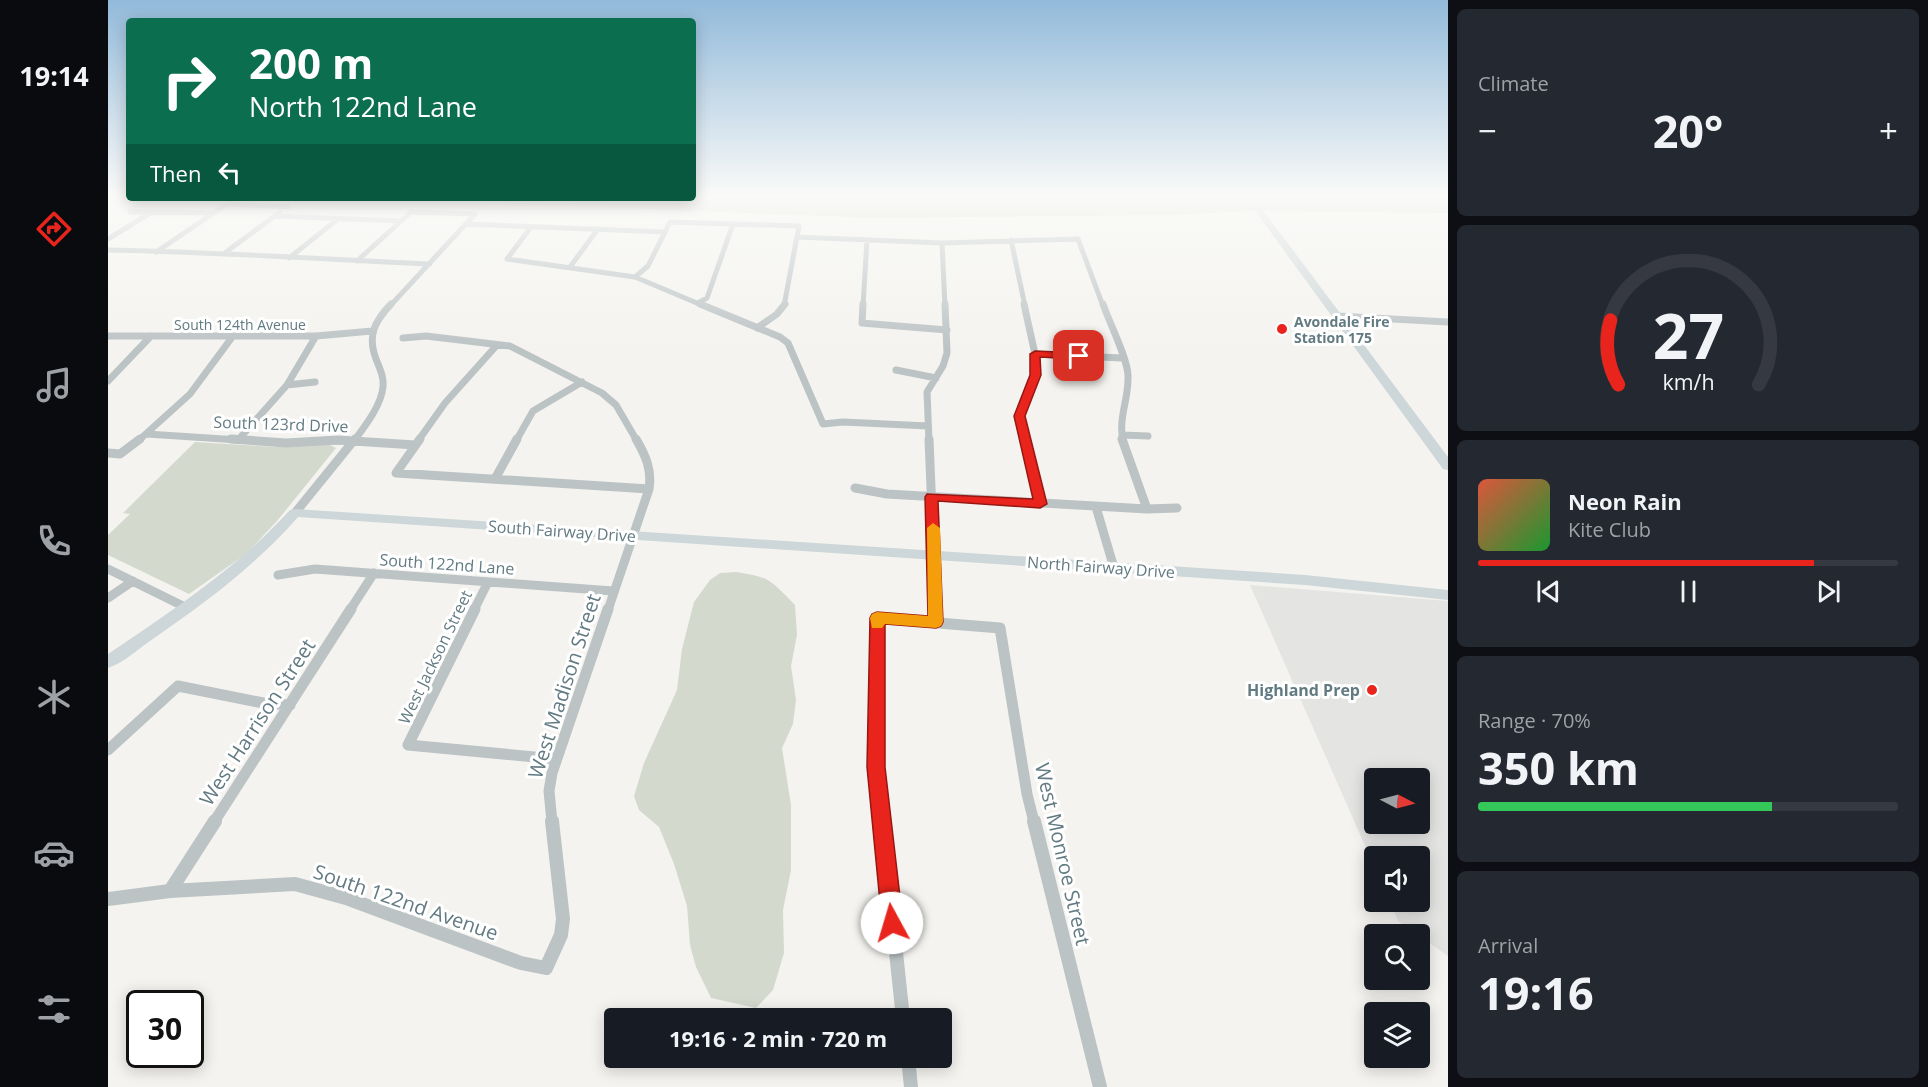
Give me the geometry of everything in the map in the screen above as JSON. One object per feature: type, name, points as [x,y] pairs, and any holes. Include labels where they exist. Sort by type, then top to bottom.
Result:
[{"type":"main road","points":[[1287,248],[1448,466]]},
{"type":"street","points":[[156,252],[162,248]]},
{"type":"street","points":[[226,252],[232,248]]},
{"type":"street","points":[[289,258],[302,248]]},
{"type":"street","points":[[357,261],[371,248]]},
{"type":"street","points":[[108,662],[255,556],[295,513],[377,407],[383,390],[382,376],[372,351],[372,331],[382,313],[445,248]]},
{"type":"street","points":[[515,248],[507,259],[635,277],[780,337],[788,343],[823,424],[843,422],[928,426]]},
{"type":"street","points":[[570,267],[584,248]]},
{"type":"street","points":[[635,277],[648,266],[657,248]]},
{"type":"street","points":[[698,303],[707,298],[725,248]]},
{"type":"street","points":[[757,328],[784,307],[795,248]]},
{"type":"street","points":[[867,248],[862,323],[947,330]]},
{"type":"street","points":[[902,1008],[876,767],[877,618],[936,622],[927,392],[943,366],[947,352],[942,248]]},
{"type":"street","points":[[1013,248],[1035,354],[1035,375],[1020,416],[1040,504]]},
{"type":"street","points":[[1082,248],[1128,371],[1129,387],[1120,421],[1122,435],[1147,509]]},
{"type":"street","points":[[108,250],[226,252],[289,258],[430,264]]},
{"type":"street","points":[[1337,316],[1448,322]]},
{"type":"street","name":"South 124th Avenue","points":[[108,336],[316,336],[372,331]]},
{"type":"street","points":[[108,381],[151,336]]},
{"type":"street","points":[[108,453],[120,454],[147,434],[190,394],[233,336]]},
{"type":"street","points":[[238,440],[269,408],[287,385],[316,336]]},
{"type":"street","points":[[403,338],[426,336],[510,346],[602,393],[616,405],[650,466],[649,489],[396,473],[445,403],[497,345]]},
{"type":"street","points":[[1035,354],[1122,358]]},
{"type":"street","points":[[896,370],[936,378]]},
{"type":"street","points":[[287,385],[315,382]]},
{"type":"street","points":[[495,479],[533,411],[582,382]]},
{"type":"street","name":"South 123rd Drive","points":[[147,434],[286,443],[352,441],[415,445]]},
{"type":"street","points":[[1122,435],[1148,436]]},
{"type":"street","points":[[855,488],[887,494],[1040,504],[1147,509],[1177,508]]},
{"type":"street","name":"West Madison Street","points":[[546,968],[561,935],[562,920],[549,791],[556,759],[649,489]]},
{"type":"street","points":[[1096,507],[1114,568]]},
{"type":"street","name":"South Fairway Drive","points":[[295,513],[830,549]]},
{"type":"street","name":"North Fairway Drive","points":[[830,549],[1372,586],[1388,591],[1448,595]]},
{"type":"street","points":[[108,569],[185,607]]},
{"type":"street","name":"South 122nd Lane","points":[[278,575],[315,569],[614,591]]},
{"type":"street","name":"West Harrison Street","points":[[170,891],[374,573]]},
{"type":"street","points":[[108,598],[133,581]]},
{"type":"street","name":"West Jackson Street","points":[[488,582],[408,745],[556,759]]},
{"type":"street","name":"North Fairway Drive","points":[[1372,586],[1383,582],[1448,586]]},
{"type":"street","name":"West Monroe Street","points":[[936,622],[1000,628],[1027,794],[1100,1087]]},
{"type":"street","points":[[108,750],[178,686],[262,703],[290,705]]},
{"type":"street","name":"South 122nd Avenue","points":[[108,899],[170,891],[295,884],[316,888],[521,963],[546,968]]},
{"type":"street","points":[[909,1068],[911,1087]]},
{"type":"shaded area","points":[[195,442],[276,447],[328,444],[336,448],[277,521],[246,554],[189,594],[108,555],[108,535],[130,514],[123,513]]},
{"type":"shaded area","points":[[736,572],[764,578],[781,590],[795,605],[797,635],[791,666],[796,700],[793,724],[782,748],[791,805],[791,870],[783,910],[784,953],[773,990],[756,1008],[711,998],[696,967],[690,945],[687,906],[674,864],[659,827],[639,810],[634,796],[644,763],[677,690],[682,649],[694,602],[710,580],[720,573]]},
{"type":"shaded area","name":"Highland Prep","points":[[1250,585],[1448,601],[1448,956],[1430,943],[1430,924],[1402,924],[1398,921],[1394,912],[1430,912],[1430,846],[1365,846]]},
{"type":"slow traffic","points":[[877,624],[877,618],[936,622],[933,528]]},
{"type":"place","name":"Avondale Fire Station 175","points":[[1282,329]]},
{"type":"place","name":"Highland Prep","points":[[1372,690]]},
{"type":"route","points":[[892,923],[876,767],[877,618],[936,622],[931,497],[1040,504],[1020,416],[1035,375],[1035,354],[1079,356]]}]
